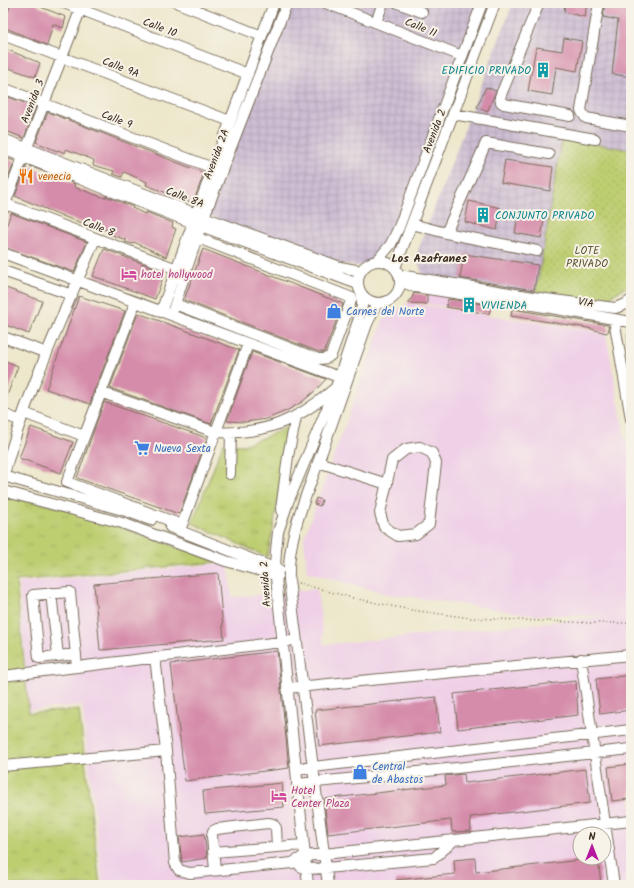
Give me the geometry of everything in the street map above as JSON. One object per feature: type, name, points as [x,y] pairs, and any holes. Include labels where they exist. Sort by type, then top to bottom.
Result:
[{"type":"street","name":"Calle 10","points":[[64,3],[81,6],[248,74]]},
{"type":"street","points":[[178,3],[262,36]]},
{"type":"street","name":"Avenida 2A","points":[[218,170],[230,121],[274,3]]},
{"type":"street","name":"Avenida 2A","points":[[166,314],[218,170],[287,3]]},
{"type":"street","name":"Calle 11","points":[[326,3],[462,56]]},
{"type":"street","points":[[376,22],[383,3]]},
{"type":"street","points":[[398,3],[422,12]]},
{"type":"street","name":"Avenida 2","points":[[377,261],[391,244],[399,227],[482,3]]},
{"type":"street","name":"Avenida 2","points":[[398,275],[412,224],[495,3]]},
{"type":"street","points":[[539,3],[500,97],[501,102],[504,104],[570,116]]},
{"type":"street","points":[[599,3],[581,110],[582,114],[586,118],[631,126]]},
{"type":"street","name":"Avenida 3","points":[[4,205],[81,6]]},
{"type":"street","name":"Calle 9A","points":[[3,35],[230,121]]},
{"type":"street","name":"Calle 9","points":[[3,88],[218,170]]},
{"type":"street","points":[[453,114],[595,139]]},
{"type":"street","name":"Calle 8A","points":[[3,139],[25,152],[199,220],[360,289]]},
{"type":"street","points":[[446,233],[486,143],[549,154]]},
{"type":"street","name":"Calle 8A","points":[[3,149],[25,152]]},
{"type":"street","name":"Calle 8","points":[[4,205],[181,271]]},
{"type":"street","name":"Avenida 2A","points":[[166,314],[175,304],[181,271],[198,238],[199,220]]},
{"type":"street","name":"Calle 8A","points":[[199,220],[340,267],[361,271]]},
{"type":"street","points":[[412,224],[446,233],[537,251]]},
{"type":"street","points":[[198,238],[352,298]]},
{"type":"street","points":[[95,239],[47,353],[3,476],[126,511],[172,528],[289,577]]},
{"type":"street","points":[[3,253],[248,344],[337,382],[320,401],[296,417],[270,427],[254,431],[231,433],[215,432],[100,392]]},
{"type":"street","points":[[398,275],[400,288],[391,300],[384,303],[377,303],[366,299],[360,289],[359,275],[361,271],[371,263],[377,261],[390,264],[398,275],[415,287],[545,303],[614,308],[626,304],[631,300]]},
{"type":"street","points":[[3,271],[72,294]]},
{"type":"street","points":[[175,304],[318,359],[323,359],[328,358],[331,355],[352,298],[360,289]]},
{"type":"street","name":"Avenida 2","points":[[308,885],[275,572],[276,550],[278,532],[288,502],[337,382],[358,321],[362,306],[360,289]]},
{"type":"street","points":[[135,302],[67,482],[182,525],[248,344]]},
{"type":"street","points":[[328,885],[289,577],[290,552],[294,532],[318,462],[367,324],[377,303]]},
{"type":"street","name":"VIA","points":[[545,303],[614,320],[631,322]]},
{"type":"street","points":[[614,320],[631,419]]},
{"type":"street","points":[[3,337],[47,353]]},
{"type":"street","points":[[3,414],[23,417],[84,436]]},
{"type":"street","points":[[278,532],[288,456],[296,417]]},
{"type":"street","points":[[230,474],[231,433]]},
{"type":"street","points":[[420,448],[432,454],[436,463],[428,524],[416,534],[398,536],[384,527],[380,513],[387,484],[392,460],[406,449],[420,448]]},
{"type":"street","points":[[318,462],[387,484]]},
{"type":"street","points":[[3,491],[122,523],[226,561],[275,572]]},
{"type":"street","points":[[76,654],[39,658],[33,595],[70,592],[76,654],[77,667]]},
{"type":"street","points":[[51,593],[58,656]]},
{"type":"street","points":[[3,676],[297,640]]},
{"type":"street","points":[[287,688],[631,654]]},
{"type":"street","points":[[155,657],[166,751],[175,862],[179,870],[190,874],[292,862],[304,856],[631,821]]},
{"type":"street","points":[[581,659],[614,885]]},
{"type":"street","points":[[296,769],[631,730]]},
{"type":"street","points":[[297,784],[631,749]]},
{"type":"street","points":[[454,750],[457,768]]},
{"type":"street","points":[[3,766],[166,751]]},
{"type":"street","points":[[345,763],[347,779]]},
{"type":"street","points":[[215,870],[212,836],[213,831],[217,829],[268,823],[273,824],[276,828],[277,846]]},
{"type":"street","points":[[292,862],[306,869],[356,866],[434,858],[453,841]]},
{"type":"street","points":[[213,852],[303,845]]},
{"type":"street","points":[[354,851],[356,866]]},
{"type":"path","points":[[289,577],[353,598],[411,610],[471,618],[631,623]]},
{"type":"shaded area","points":[[290,3],[481,3],[390,240],[372,262],[358,266],[341,264],[208,215]]},
{"type":"shaded area","points":[[513,3],[631,3],[631,284],[598,304],[423,275],[416,256]]},
{"type":"shaded area","points":[[428,291],[449,295],[446,307],[427,304]]},
{"type":"shaded area","name":"Central de Abastos","points":[[408,303],[606,333],[625,438],[631,448],[631,885],[103,885],[82,705],[29,710],[19,583],[228,563],[232,597],[317,589],[324,645],[611,616],[535,615],[384,593],[307,572],[304,538],[383,320]]},
{"type":"green space","name":"LOTE PRIVADO","points":[[562,138],[631,150],[631,284],[598,304],[536,293]]},
{"type":"green space","points":[[625,331],[631,332],[631,368]]},
{"type":"green space","points":[[289,426],[273,530],[267,557],[192,523],[223,444],[243,445],[268,436]]},
{"type":"green space","points":[[3,496],[74,510],[218,562],[16,581],[29,713],[79,710],[100,885],[3,885]]},
{"type":"building","points":[[3,3],[39,4],[38,6],[66,17],[63,28],[53,24],[47,45],[3,27],[3,18],[10,8],[3,6]]},
{"type":"building","points":[[565,3],[587,3],[585,17],[564,12]]},
{"type":"building","points":[[605,3],[631,3],[631,77],[612,74],[618,20],[603,17]]},
{"type":"building","name":"EDIFICIO PRIVADO","points":[[564,38],[582,41],[577,71],[556,67],[552,95],[528,91],[536,47],[562,51]]},
{"type":"building","points":[[3,48],[40,63],[35,77],[3,66]]},
{"type":"building","points":[[486,87],[496,91],[487,112],[477,107]]},
{"type":"building","points":[[3,95],[36,107],[24,138],[3,130]]},
{"type":"building","points":[[48,112],[204,173],[193,203],[146,185],[147,182],[124,172],[122,177],[113,174],[114,171],[93,165],[94,160],[66,149],[65,153],[36,142]]},
{"type":"building","points":[[3,157],[15,161],[3,191]]},
{"type":"building","points":[[505,160],[553,167],[550,191],[501,183]]},
{"type":"building","points":[[27,165],[75,184],[74,187],[105,198],[106,196],[133,207],[132,208],[145,214],[146,212],[173,223],[172,227],[176,229],[166,257],[134,242],[133,244],[125,242],[126,240],[112,235],[113,232],[70,219],[15,196]]},
{"type":"building","name":"CONJUNTO PRIVADO","points":[[469,201],[501,208],[497,230],[465,222]]},
{"type":"building","points":[[519,211],[545,214],[541,238],[515,233]]},
{"type":"building","points":[[11,213],[87,242],[74,272],[3,247],[3,235]]},
{"type":"building","name":"hotel hollywood","points":[[104,249],[165,272],[155,299],[93,276]]},
{"type":"building","points":[[203,249],[343,304],[324,352],[319,352],[184,300]]},
{"type":"building","points":[[464,254],[538,265],[534,290],[460,278]]},
{"type":"building","points":[[3,287],[42,301],[29,334],[3,324]]},
{"type":"building","points":[[414,293],[427,295],[427,304],[408,303]]},
{"type":"building","points":[[79,296],[125,311],[90,404],[46,389]]},
{"type":"building","name":"VIVIENDA","points":[[448,299],[491,305],[489,314],[446,307]]},
{"type":"building","points":[[512,309],[608,325],[609,331],[606,333],[588,328],[511,316]]},
{"type":"building","points":[[138,313],[239,350],[211,424],[110,388]]},
{"type":"building","points":[[252,352],[326,379],[302,402],[267,419],[245,422],[227,421]]},
{"type":"building","points":[[3,360],[18,366],[4,404],[3,404]]},
{"type":"building","points":[[104,402],[207,438],[179,514],[77,478]]},
{"type":"building","points":[[31,427],[73,442],[61,473],[19,458]]},
{"type":"building","points":[[316,498],[322,500],[320,506],[314,504]]},
{"type":"building","points":[[218,573],[224,639],[100,650],[94,584]]},
{"type":"building","points":[[277,651],[289,768],[185,781],[171,664]]},
{"type":"building","points":[[631,675],[631,710],[600,714],[596,679]]},
{"type":"building","points":[[576,681],[578,715],[458,729],[454,694]]},
{"type":"building","points":[[436,697],[440,732],[319,746],[315,710]]},
{"type":"building","points":[[631,764],[631,799],[612,801],[608,767]]},
{"type":"building","points":[[586,769],[590,803],[470,817],[471,831],[452,832],[451,820],[328,834],[324,799],[446,785],[445,776],[464,774],[465,783]]},
{"type":"building","points":[[282,783],[284,807],[205,814],[203,791]]},
{"type":"building","points":[[204,834],[207,858],[182,862],[179,837]]},
{"type":"building","points":[[475,858],[476,872],[572,861],[572,866],[599,866],[601,885],[396,885],[396,880],[455,874],[454,860]]},
{"type":"place","name":"EDIFICIO PRIVADO","points":[[543,70]]},
{"type":"place","name":"venecia","points":[[26,176]]},
{"type":"place","name":"CONJUNTO PRIVADO","points":[[483,215]]},
{"type":"place","name":"hotel hollywood","points":[[129,274]]},
{"type":"place","name":"VIVIENDA","points":[[469,305]]},
{"type":"place","name":"Carnes del Norte","points":[[334,311]]},
{"type":"place","name":"Nueva Sexta","points":[[142,448]]},
{"type":"place","name":"Central de Abastos","points":[[360,772]]},
{"type":"place","name":"Hotel Center Plaza","points":[[279,796]]},
{"type":"district","name":"Los Azafranes","points":[[429,258]]}]
